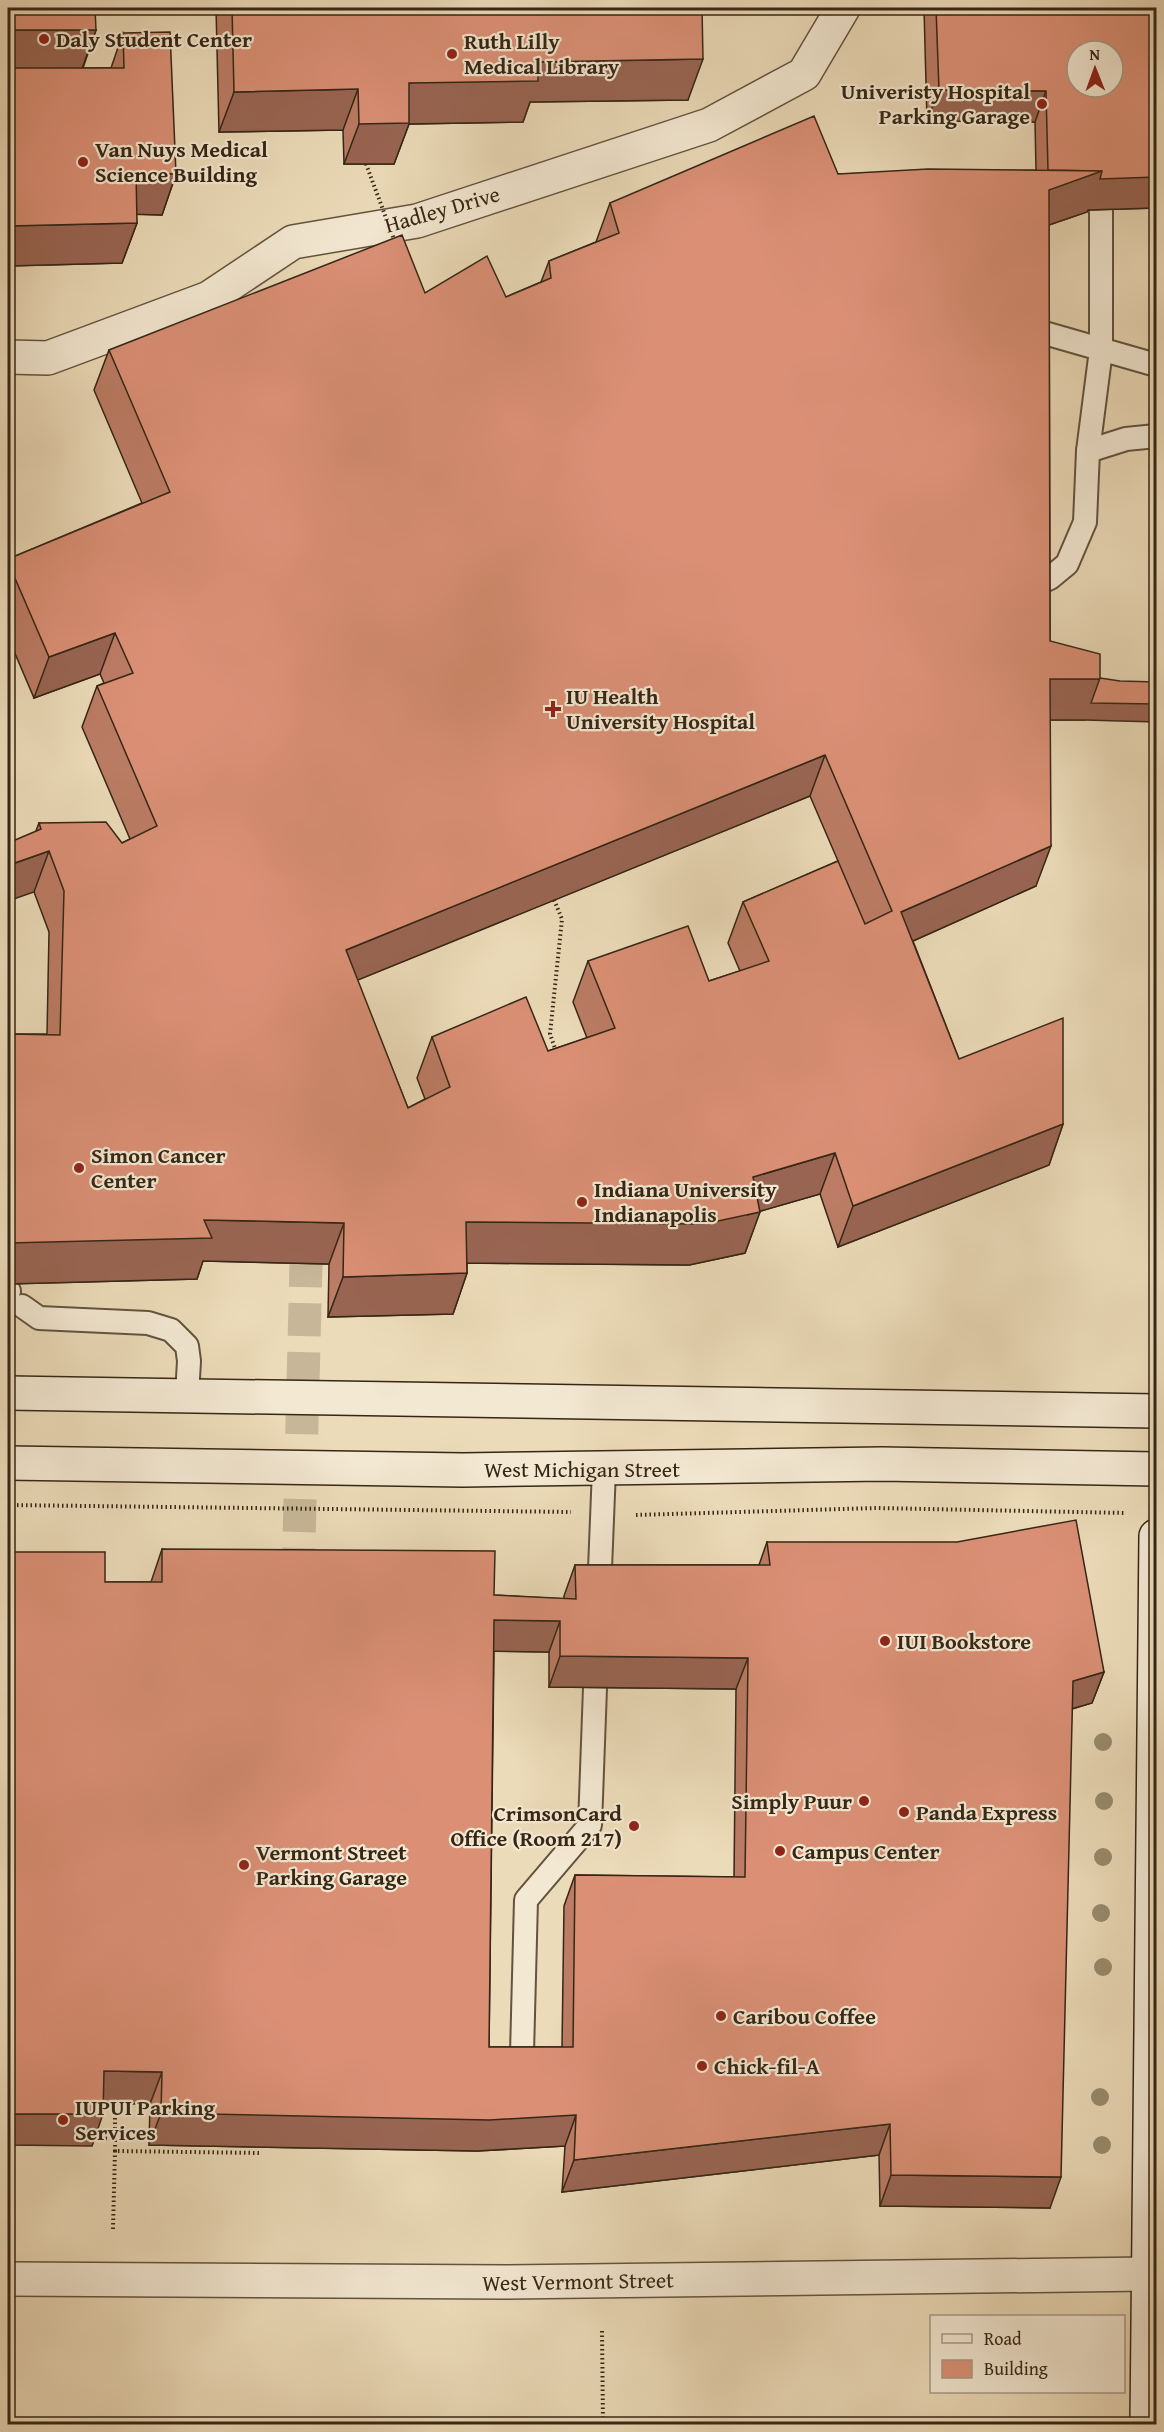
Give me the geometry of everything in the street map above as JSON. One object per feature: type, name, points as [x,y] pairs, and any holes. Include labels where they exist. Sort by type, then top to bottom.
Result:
[{"type":"street","name":"Hadley Drive","points":[[8,357],[48,358],[209,298],[293,242],[417,221],[709,125],[804,74],[843,8]]},
{"type":"street","points":[[8,1393],[1156,1411]]},
{"type":"street","name":"West Michigan Street","points":[[8,1463],[463,1470],[882,1464],[1156,1469]]},
{"type":"street","points":[[1147,2424],[1156,1536]]},
{"type":"street","name":"West Vermont Street","points":[[8,2279],[542,2282],[1148,2274]]},
{"type":"lane","points":[[1035,585],[1050,578],[1066,564],[1085,522],[1088,451],[1101,350],[1101,211]]},
{"type":"lane","points":[[1034,330],[1156,365]]},
{"type":"lane","points":[[1088,451],[1126,439],[1156,436]]},
{"type":"lane","points":[[13,1297],[39,1318],[148,1323],[171,1330],[186,1346],[189,1361],[187,1395]]},
{"type":"lane","points":[[599,1597],[604,1469]]},
{"type":"lane","points":[[522,2053],[526,1899],[590,1825],[595,1688]]},
{"type":"path","points":[[366,164],[398,250]]},
{"type":"path","points":[[554,900],[562,919],[550,1034],[557,1053]]},
{"type":"path","points":[[8,1505],[554,1512]]},
{"type":"path","points":[[645,1515],[877,1508],[1113,1514]]},
{"type":"path","points":[[113,2229],[115,2103]]},
{"type":"path","points":[[92,2138],[138,2139]]},
{"type":"path","points":[[115,2151],[262,2153]]},
{"type":"path","points":[[602,2331],[603,2424]]},
{"type":"building","points":[[8,8],[95,8],[96,30],[8,30]]},
{"type":"building","name":"Ruth Lilly Medical Library","points":[[232,8],[702,8],[703,59],[538,62],[538,81],[409,83],[409,123],[359,124],[358,89],[234,92]]},
{"type":"building","name":"Univeristy Hospital Parking Garage","points":[[936,8],[1156,8],[1156,177],[1100,179],[1102,171],[1048,170],[1046,91],[939,90]]},
{"type":"building","name":"Van Nuys Medical Science Building","points":[[170,32],[176,174],[136,173],[137,223],[8,226],[8,68],[124,68],[123,33]]},
{"type":"building","name":"IU Health University Hospital","points":[[814,116],[838,174],[928,169],[1102,171],[1049,190],[1050,641],[1100,654],[1100,679],[1050,679],[1051,846],[901,912],[959,1059],[1063,1018],[1063,1124],[853,1206],[835,1153],[753,1177],[760,1212],[704,1224],[466,1222],[467,1273],[343,1277],[344,1223],[204,1220],[212,1238],[8,1243],[8,1034],[60,1035],[64,891],[49,851],[8,866],[8,843],[41,829],[39,823],[106,822],[122,843],[157,826],[97,686],[133,673],[115,633],[49,657],[8,562],[8,559],[170,492],[109,350],[402,235],[425,293],[487,256],[506,297],[551,278],[549,261],[619,233],[610,203]],"holes":[[[825,755],[892,911],[865,924],[838,861],[743,902],[769,961],[709,981],[688,926],[588,961],[615,1028],[548,1051],[526,997],[432,1037],[450,1087],[408,1108],[346,950]]]},
{"type":"building","points":[[1100,678],[1156,682],[1156,704],[1091,703]]},
{"type":"building","points":[[1076,1520],[1104,1672],[1073,1681],[1061,2177],[891,2175],[890,2124],[574,2160],[576,2115],[489,2120],[161,2113],[162,2072],[104,2071],[103,2114],[8,2114],[8,1552],[105,1552],[105,1582],[162,1582],[162,1549],[495,1551],[494,1595],[576,1599],[575,1565],[770,1565],[767,1542],[957,1542]],"holes":[[[494,1620],[560,1621],[560,1656],[748,1658],[745,1877],[575,1875],[573,2047],[489,2047]]]},
{"type":"tunnel","points":[[298,1581],[306,1264]]},
{"type":"place","name":"Daly Student Center","points":[[44,39]]},
{"type":"place","name":"Ruth Lilly Medical Library","points":[[452,54]]},
{"type":"place","name":"Univeristy Hospital Parking Garage","points":[[1042,104]]},
{"type":"place","name":"Van Nuys Medical Science Building","points":[[83,162]]},
{"type":"place","name":"IU Health University Hospital","points":[[553,709]]},
{"type":"place","name":"Simon Cancer Center","points":[[79,1168]]},
{"type":"place","name":"Indiana University Indianapolis","points":[[582,1202]]},
{"type":"place","name":"IUI Bookstore","points":[[885,1641]]},
{"type":"place","name":"Simply Puur","points":[[864,1801]]},
{"type":"place","name":"Panda Express","points":[[904,1812]]},
{"type":"place","name":"CrimsonCard Office (Room 217)","points":[[634,1826]]},
{"type":"place","name":"Campus Center","points":[[780,1851]]},
{"type":"place","name":"Vermont Street Parking Garage","points":[[244,1865]]},
{"type":"place","name":"Caribou Coffee","points":[[721,2016]]},
{"type":"place","name":"Chick-fil-A","points":[[702,2066]]},
{"type":"place","name":"IUPUI Parking Services","points":[[63,2120]]}]
